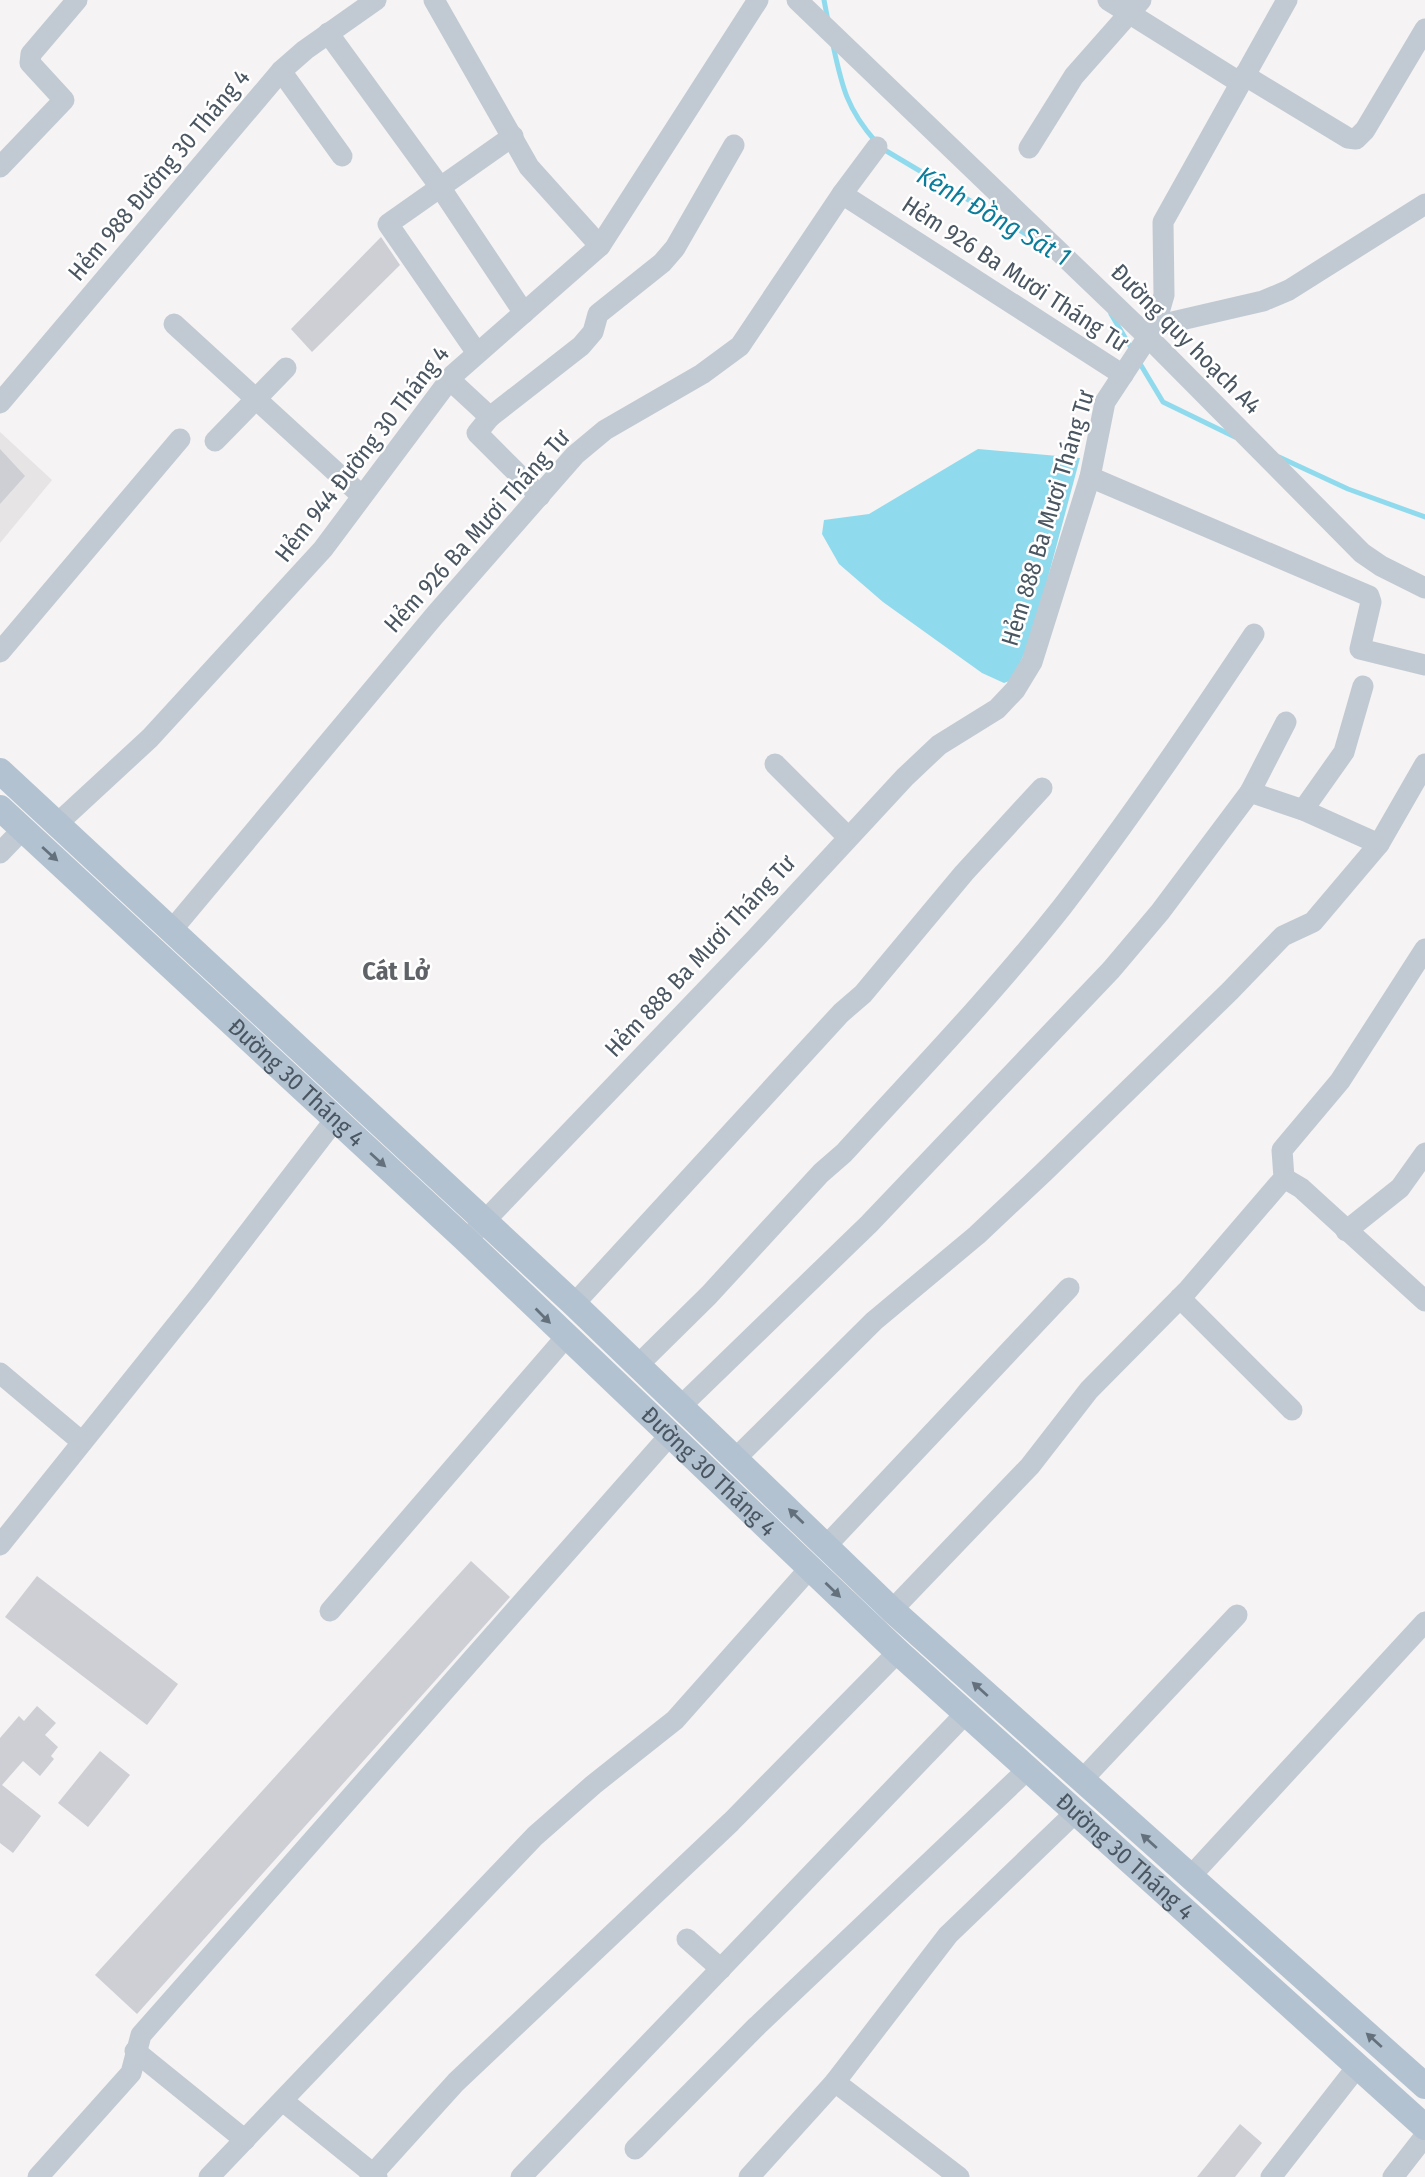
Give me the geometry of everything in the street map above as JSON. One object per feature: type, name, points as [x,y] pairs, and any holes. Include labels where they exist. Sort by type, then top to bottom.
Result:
[{"type":"main road","name":"Đường 30 Tháng 4","points":[[0,771],[353,1098],[475,1231],[565,1338],[898,1652],[1425,2127]]},
{"type":"main road","name":"Đường 30 Tháng 4","points":[[0,808],[334,1121],[574,1304],[892,1610],[1425,2086]]},
{"type":"main road","points":[[334,1121],[353,1098]]},
{"type":"main road","points":[[810,1568],[826,1546]]},
{"type":"main road","points":[[1290,2005],[1310,1984]]},
{"type":"street","points":[[0,167],[64,100],[30,63],[31,54],[77,0]]},
{"type":"street","name":"Hẻm 988 Đường 30 Tháng 4","points":[[0,403],[281,71],[328,33],[376,0]]},
{"type":"street","points":[[434,0],[529,167],[600,246]]},
{"type":"street","name":"Hẻm 944 Đường 30 Tháng 4","points":[[58,823],[150,737],[323,549],[450,380],[477,353],[600,246],[758,0]]},
{"type":"street","name":"Đường quy hoạch A4","points":[[797,0],[1151,331],[1362,553],[1381,566],[1425,588]]},
{"type":"street","points":[[1108,0],[1136,7],[1241,79],[1348,138],[1356,139],[1365,130],[1425,29]]},
{"type":"street","name":"Hẻm 888 Ba Mươi Tháng Tư","points":[[475,1231],[755,939],[848,836],[939,745],[997,709],[1015,690],[1032,662],[1090,477],[1105,402],[1151,331],[1164,295],[1163,222],[1287,0]]},
{"type":"street","points":[[1028,148],[1074,76],[1136,7]]},
{"type":"street","points":[[328,33],[440,187],[524,313]]},
{"type":"street","points":[[281,71],[342,156]]},
{"type":"street","points":[[477,353],[388,224],[513,136]]},
{"type":"street","points":[[540,496],[477,433],[490,417],[581,346],[593,332],[598,314],[662,263],[675,248],[734,145]]},
{"type":"street","points":[[842,194],[877,147]]},
{"type":"street","name":"Hẻm 926 Ba Mươi Tháng Tư","points":[[171,931],[575,455],[605,430],[702,374],[740,346],[810,237],[842,194],[1123,375]]},
{"type":"street","points":[[1151,331],[1264,301],[1289,290],[1425,204]]},
{"type":"street","points":[[174,324],[361,495]]},
{"type":"street","points":[[215,440],[286,368]]},
{"type":"street","points":[[450,380],[490,417]]},
{"type":"street","points":[[0,652],[180,439]]},
{"type":"street","points":[[1090,477],[1368,596],[1371,602],[1360,649],[1425,665]]},
{"type":"street","points":[[637,1366],[709,1295],[821,1173],[845,1153],[993,989],[1062,907],[1168,761],[1254,634]]},
{"type":"street","points":[[1303,810],[1344,752],[1363,686]]},
{"type":"street","points":[[680,1407],[869,1224],[1079,1004],[1160,912],[1250,792],[1286,722]]},
{"type":"street","points":[[775,764],[848,836]]},
{"type":"street","points":[[736,1458],[874,1321],[977,1235],[1044,1172],[1283,936],[1313,922],[1379,844],[1425,764]]},
{"type":"street","points":[[574,1304],[841,1013],[863,994],[964,873],[1042,788]]},
{"type":"street","points":[[1250,792],[1303,810],[1379,844]]},
{"type":"street","points":[[0,853],[23,829]]},
{"type":"street","points":[[892,1610],[1030,1466],[1118,1358],[1180,1298],[1284,1178],[1282,1150],[1340,1081],[1425,949]]},
{"type":"street","points":[[0,1545],[334,1121]]},
{"type":"street","points":[[1346,1230],[1400,1188],[1425,1153]]},
{"type":"street","points":[[1284,1178],[1301,1188],[1425,1301]]},
{"type":"street","points":[[826,1546],[1069,1289]]},
{"type":"street","points":[[1180,1298],[1292,1410]]},
{"type":"street","points":[[330,1611],[565,1338]]},
{"type":"street","points":[[0,1373],[82,1442]]},
{"type":"street","points":[[38,2177],[131,2073],[141,2035],[670,1435]]},
{"type":"street","points":[[209,2177],[535,1836],[593,1785],[675,1720],[810,1568]]},
{"type":"street","points":[[1082,1780],[1237,1615]]},
{"type":"street","points":[[1190,1877],[1425,1622]]},
{"type":"street","points":[[283,2101],[373,2176],[456,2082],[731,1822],[898,1652]]},
{"type":"street","points":[[521,2177],[967,1712]]},
{"type":"street","points":[[635,2149],[757,2026],[1029,1768]]},
{"type":"street","points":[[749,2177],[835,2082],[948,1935],[1077,1811]]},
{"type":"street","points":[[687,1939],[721,1969]]},
{"type":"street","points":[[135,2050],[245,2140]]},
{"type":"street","points":[[1271,2177],[1357,2067]]},
{"type":"street","points":[[835,2082],[957,2176]]},
{"type":"street","points":[[1393,2177],[1425,2136]]},
{"type":"shaded area","points":[[0,432],[52,480],[0,543]]},
{"type":"water","points":[[978,449],[1080,458],[1032,637],[1012,680],[1004,683],[982,673],[883,602],[839,564],[822,534],[824,520],[869,514]]},
{"type":"building","points":[[381,237],[400,265],[312,352],[291,329]]},
{"type":"building","points":[[0,449],[25,476],[0,504]]},
{"type":"building","points":[[471,1561],[510,1597],[137,2014],[95,1975]]},
{"type":"building","points":[[37,1576],[178,1684],[147,1725],[5,1617]]},
{"type":"building","points":[[37,1706],[56,1723],[45,1735],[58,1747],[51,1756],[54,1759],[40,1776],[23,1761],[2,1785],[41,1816],[13,1853],[0,1843],[0,1738],[19,1716],[24,1721]]},
{"type":"building","points":[[100,1751],[130,1775],[88,1827],[58,1803]]},
{"type":"building","points":[[1240,2124],[1262,2143],[1235,2177],[1197,2177]]},
{"type":"waterway","name":"Kênh Đồng Sát 1","points":[[824,0],[828,21]]},
{"type":"waterway","name":"Kênh Đồng Sát 1","points":[[833,45],[847,97],[858,119],[876,142]]},
{"type":"waterway","name":"Kênh Đồng Sát 1","points":[[883,149],[1031,237]]},
{"type":"waterway","name":"Kênh Đồng Sát 1","points":[[1111,314],[1133,351]]},
{"type":"waterway","name":"Kênh Đồng Sát 1","points":[[1139,362],[1163,402],[1235,437]]},
{"type":"waterway","name":"Kênh Đồng Sát 1","points":[[1279,457],[1348,489],[1425,517]]},
{"type":"district","name":"Cát Lở","points":[[396,971]]}]
